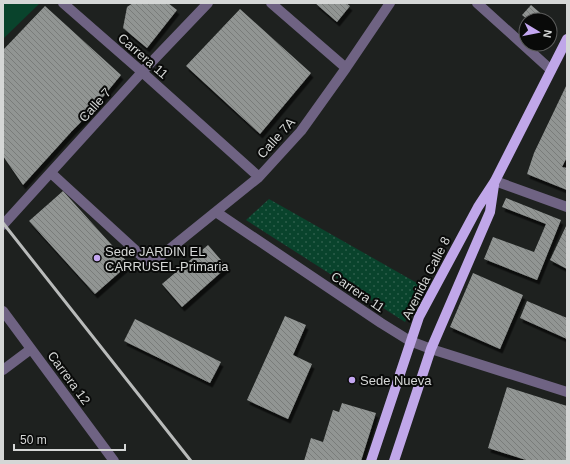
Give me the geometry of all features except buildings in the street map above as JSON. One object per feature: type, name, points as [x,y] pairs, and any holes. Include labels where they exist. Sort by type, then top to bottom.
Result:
[{"type":"main road","name":"Avenida Calle 8","points":[[371,461],[419,317],[478,206],[495,181],[567,39]]},
{"type":"main road","name":"Avenida Calle 8","points":[[394,461],[431,349],[490,212],[495,181]]},
{"type":"street","name":"Carrera 11","points":[[63,3],[258,177]]},
{"type":"street","name":"Calle 7","points":[[3,225],[142,72],[208,3]]},
{"type":"street","points":[[271,3],[346,68]]},
{"type":"street","name":"Calle 7A","points":[[51,173],[145,259],[150,262],[156,260],[258,177],[301,131],[390,3]]},
{"type":"street","points":[[477,3],[551,70]]},
{"type":"street","points":[[495,181],[567,207]]},
{"type":"street","name":"Carrera 11","points":[[216,212],[410,341],[431,349],[566,388]]},
{"type":"street","name":"Carrera 12","points":[[3,311],[7,324],[31,349],[114,461]]},
{"type":"street","points":[[3,370],[31,349]]},
{"type":"green space","points":[[3,3],[40,3],[3,39]]},
{"type":"green space","points":[[269,199],[424,287],[405,322],[246,220]]},
{"type":"railway","points":[[3,223],[191,461]]},
{"type":"place","name":"Sede JARDIN EL CARRUSEL-Primaria","points":[[97,258]]},
{"type":"place","name":"Sede Nueva","points":[[352,380]]}]
